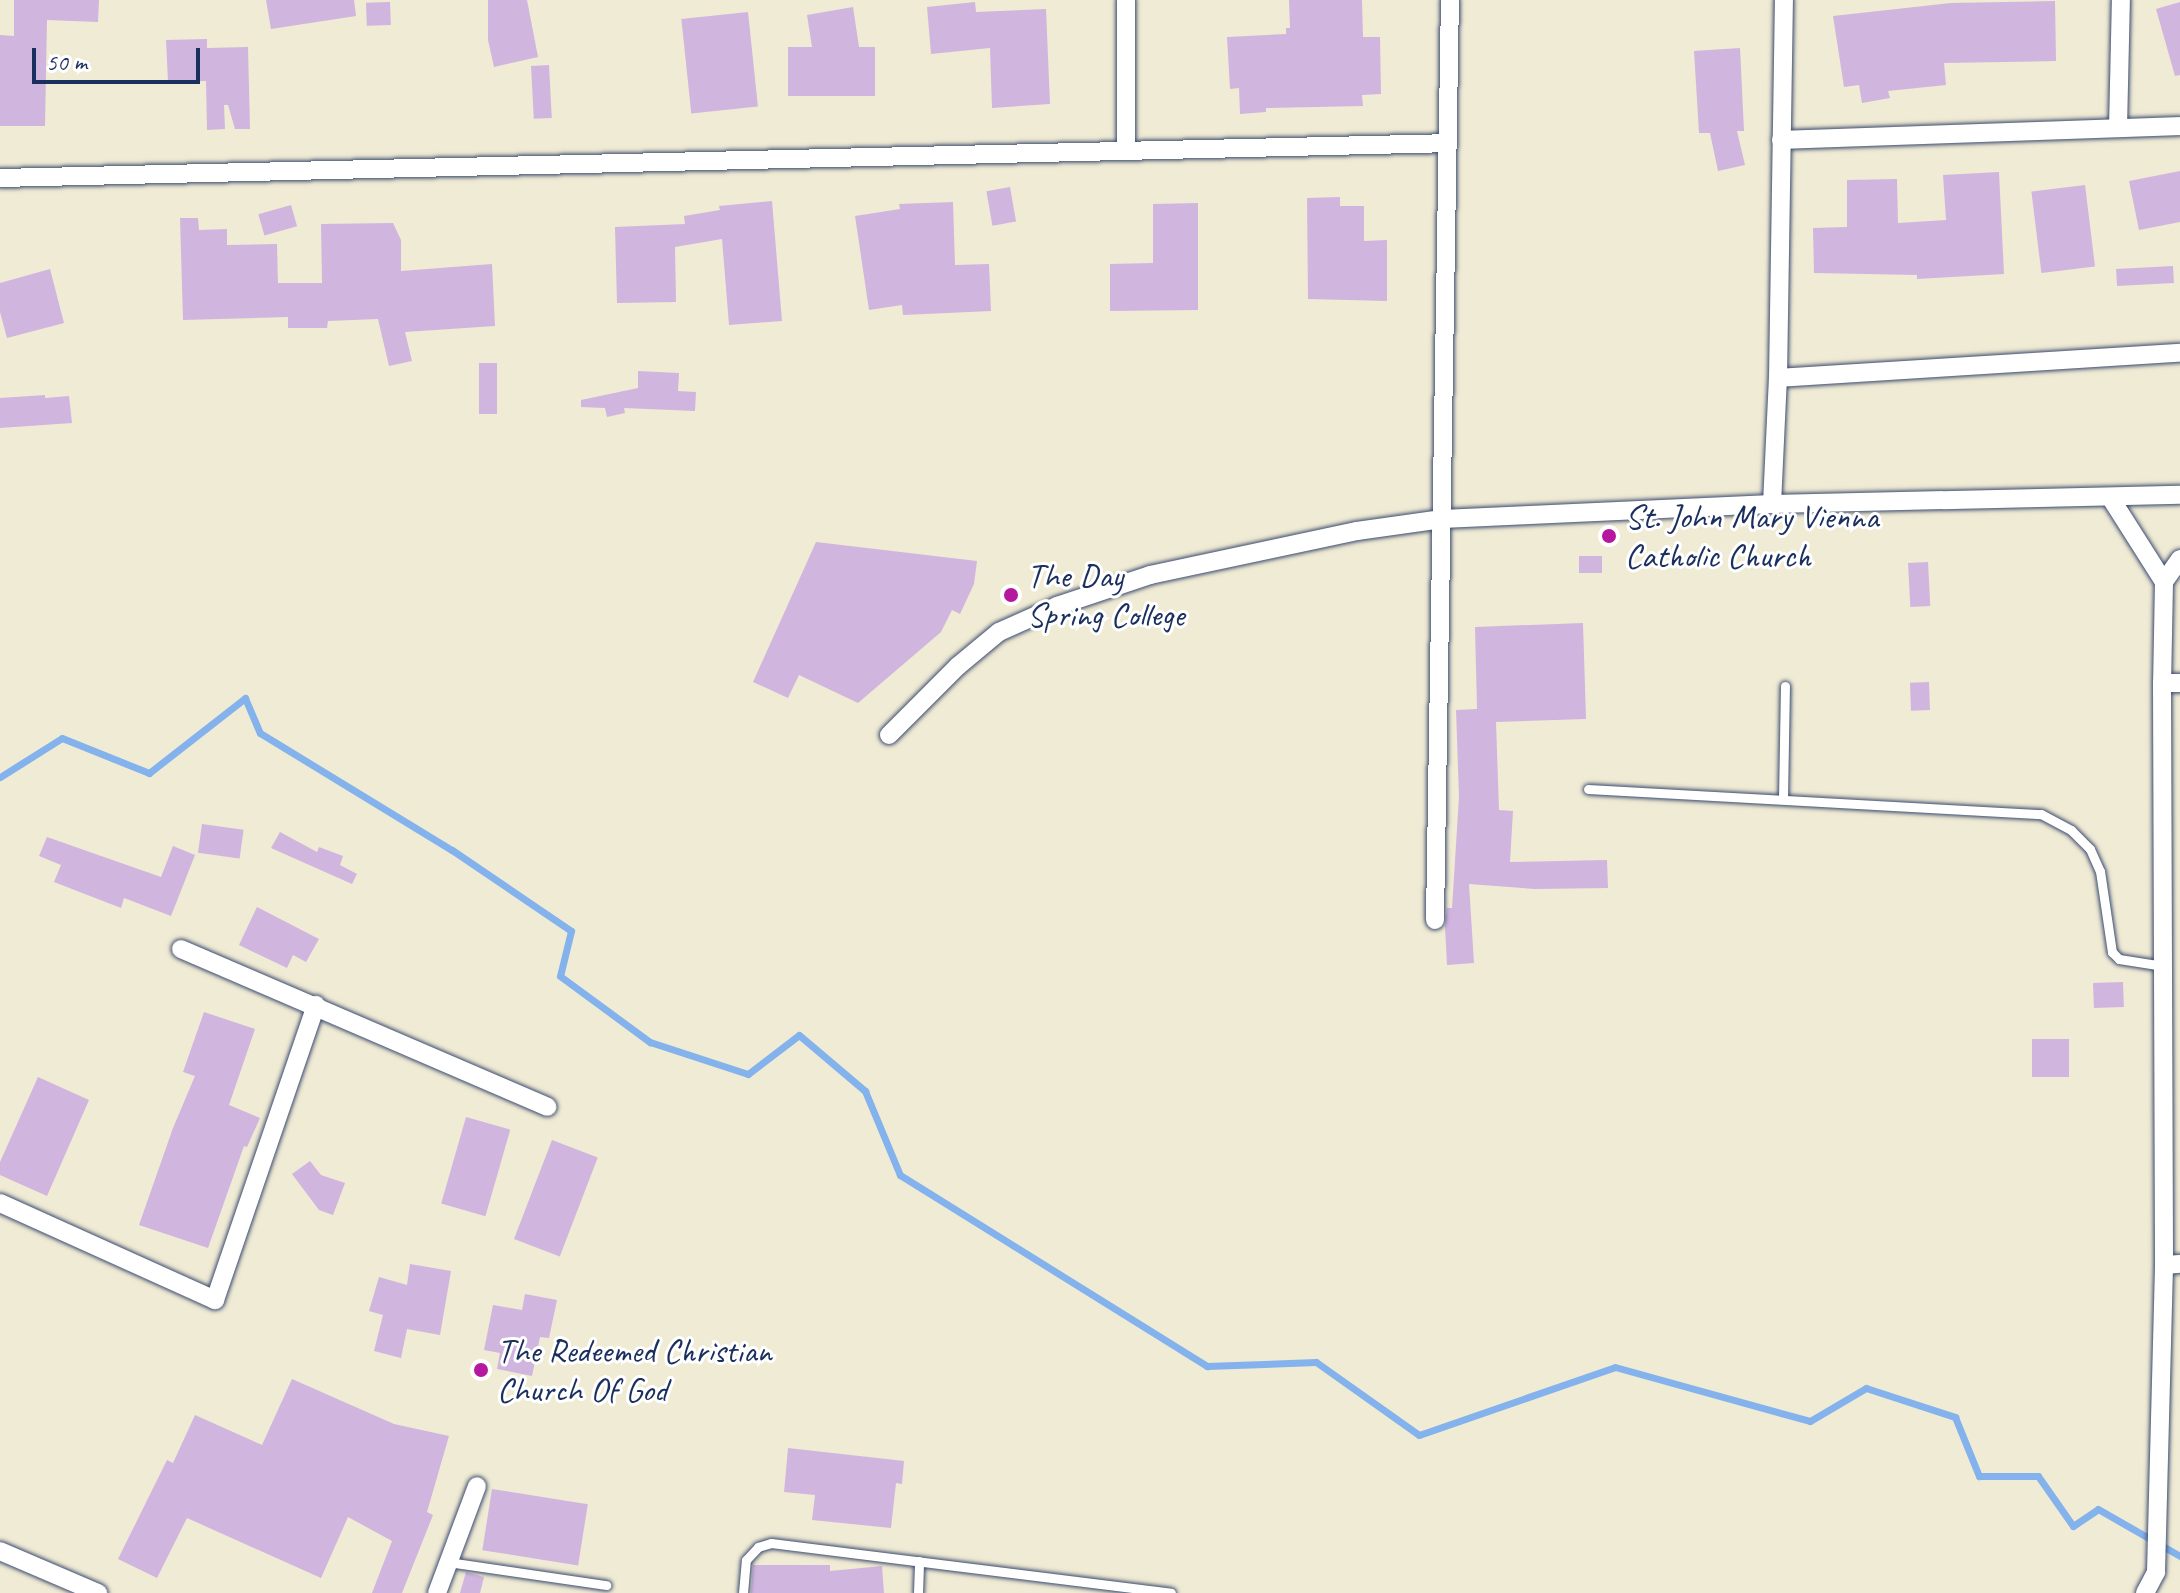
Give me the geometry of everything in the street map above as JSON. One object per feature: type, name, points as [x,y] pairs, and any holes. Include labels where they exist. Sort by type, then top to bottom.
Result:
[{"type":"street","points":[[1126,0],[1126,149]]},
{"type":"street","points":[[1435,920],[1450,0]]},
{"type":"street","points":[[1772,504],[1778,378],[1784,0]]},
{"type":"street","points":[[2118,128],[2121,0]]},
{"type":"street","points":[[1781,140],[2180,126]]},
{"type":"street","points":[[0,178],[1448,143]]},
{"type":"street","points":[[1778,378],[2180,353]]},
{"type":"street","points":[[889,735],[958,666],[999,632],[1057,606],[1150,575],[1251,551],[1442,519],[1772,504],[2180,495]]},
{"type":"street","points":[[2110,497],[2164,582],[2171,683],[2163,966],[2172,1264],[2156,1572],[2145,1593]]},
{"type":"street","points":[[2164,582],[2180,559]]},
{"type":"street","points":[[181,949],[547,1107]]},
{"type":"street","points":[[0,1203],[215,1300],[316,1005]]},
{"type":"street","points":[[437,1593],[477,1486]]},
{"type":"street","points":[[0,1551],[62,1586],[98,1593]]},
{"type":"lane","points":[[1783,799],[1785,686]]},
{"type":"lane","points":[[1588,789],[2041,814],[2071,830],[2090,849],[2100,871],[2112,952],[2119,959],[2163,966]]},
{"type":"lane","points":[[743,1593],[746,1560],[758,1547],[771,1543],[1130,1591],[1171,1593]]},
{"type":"lane","points":[[918,1593],[919,1561]]},
{"type":"lane","points":[[448,1562],[606,1585]]},
{"type":"building","points":[[14,0],[99,0],[98,22],[47,20],[45,126],[0,126],[0,35],[14,36]]},
{"type":"building","points":[[266,0],[354,0],[356,16],[271,29]]},
{"type":"building","points":[[488,0],[527,0],[538,57],[494,67],[488,40]]},
{"type":"building","points":[[1289,0],[1362,0],[1363,37],[1380,37],[1381,94],[1362,95],[1363,106],[1266,108],[1266,112],[1240,114],[1239,88],[1230,89],[1227,37],[1286,34],[1286,28],[1290,28]]},
{"type":"building","points":[[2055,1],[2056,61],[1944,63],[1946,85],[1888,91],[1890,98],[1862,103],[1859,85],[1844,87],[1833,16],[1951,3]]},
{"type":"building","points":[[390,2],[391,25],[367,26],[366,3]]},
{"type":"building","points":[[975,2],[976,12],[1046,9],[1050,104],[992,108],[990,48],[931,54],[927,7]]},
{"type":"building","points":[[2180,2],[2180,75],[2175,76],[2156,9]]},
{"type":"building","points":[[853,7],[859,47],[875,47],[875,96],[788,96],[788,47],[812,47],[807,15]]},
{"type":"building","points":[[748,12],[758,106],[691,113],[681,19]]},
{"type":"building","points":[[207,39],[207,48],[248,47],[250,129],[235,129],[228,105],[224,105],[225,129],[207,130],[206,81],[168,82],[166,40]]},
{"type":"building","points":[[1740,48],[1744,131],[1737,131],[1745,165],[1718,171],[1710,133],[1699,133],[1694,51]]},
{"type":"building","points":[[549,65],[552,118],[534,119],[531,66]]},
{"type":"building","points":[[2180,171],[2180,222],[2139,230],[2129,181]]},
{"type":"building","points":[[1999,172],[2004,274],[1917,279],[1917,275],[1814,273],[1813,228],[1847,227],[1847,180],[1897,179],[1898,223],[1946,220],[1943,175]]},
{"type":"building","points":[[2085,185],[2095,266],[2041,273],[2031,192]]},
{"type":"building","points":[[1010,187],[1016,221],[992,226],[986,191]]},
{"type":"building","points":[[1340,197],[1340,206],[1364,206],[1364,241],[1387,240],[1387,301],[1308,299],[1307,198]]},
{"type":"building","points":[[772,201],[782,321],[729,325],[722,239],[675,247],[676,302],[617,303],[615,227],[685,224],[684,216],[720,210],[719,206]]},
{"type":"building","points":[[953,202],[955,265],[989,264],[991,311],[903,315],[902,305],[869,310],[855,216],[900,209],[899,204]]},
{"type":"building","points":[[1198,203],[1198,310],[1110,311],[1110,264],[1153,263],[1153,204]]},
{"type":"building","points":[[291,205],[297,226],[264,236],[258,214]]},
{"type":"building","points":[[180,218],[198,218],[199,230],[227,229],[227,245],[277,244],[278,283],[322,283],[321,224],[393,223],[401,240],[401,271],[492,264],[495,326],[405,332],[412,361],[389,366],[378,319],[328,321],[327,328],[288,328],[288,317],[183,320]]},
{"type":"building","points":[[2173,266],[2174,283],[2117,286],[2116,269]]},
{"type":"building","points":[[50,269],[64,323],[7,338],[0,312],[0,283]]},
{"type":"building","points":[[479,363],[497,363],[497,414],[479,414]]},
{"type":"building","points":[[638,371],[679,373],[678,391],[696,392],[695,411],[624,408],[625,413],[607,417],[605,408],[581,407],[581,400],[638,388]]},
{"type":"building","points":[[45,395],[45,398],[69,396],[72,423],[0,428],[0,398]]},
{"type":"building","points":[[816,542],[977,561],[974,584],[960,614],[952,610],[941,632],[858,703],[799,675],[788,698],[753,682]]},
{"type":"building","points":[[1579,556],[1602,556],[1602,573],[1579,573]]},
{"type":"building","points":[[1928,562],[1930,606],[1910,607],[1908,563]]},
{"type":"building","points":[[1583,623],[1586,719],[1496,722],[1499,810],[1513,811],[1510,862],[1607,860],[1608,888],[1535,889],[1469,884],[1474,963],[1447,965],[1445,926],[1447,908],[1452,908],[1459,797],[1456,710],[1477,709],[1475,627]]},
{"type":"building","points":[[1929,682],[1930,710],[1911,711],[1910,683]]},
{"type":"building","points":[[202,824],[244,830],[240,859],[198,853]]},
{"type":"building","points":[[280,832],[317,852],[319,847],[343,856],[340,865],[357,874],[352,884],[271,848]]},
{"type":"building","points":[[47,837],[161,877],[173,846],[195,855],[171,916],[124,898],[121,908],[54,882],[61,865],[39,856]]},
{"type":"building","points":[[257,907],[319,939],[306,962],[293,955],[287,968],[239,945]]},
{"type":"building","points":[[2123,982],[2124,1007],[2094,1008],[2093,983]]},
{"type":"building","points":[[204,1012],[255,1029],[229,1105],[260,1118],[247,1147],[244,1146],[208,1248],[139,1225],[195,1076],[183,1072]]},
{"type":"building","points":[[2032,1039],[2069,1039],[2069,1077],[2032,1077]]},
{"type":"building","points":[[38,1077],[89,1100],[47,1196],[0,1175],[0,1162]]},
{"type":"building","points":[[466,1117],[510,1130],[485,1216],[441,1204]]},
{"type":"building","points":[[552,1140],[598,1158],[560,1257],[514,1239]]},
{"type":"building","points":[[310,1161],[321,1175],[345,1183],[333,1215],[319,1210],[292,1174]]},
{"type":"building","points":[[410,1264],[451,1271],[440,1335],[407,1329],[401,1358],[374,1351],[383,1315],[369,1311],[379,1277],[407,1285]]},
{"type":"building","points":[[525,1294],[557,1300],[549,1338],[540,1337],[532,1376],[497,1369],[500,1353],[484,1350],[493,1305],[522,1310]]},
{"type":"building","points":[[292,1379],[394,1424],[449,1436],[427,1512],[433,1515],[402,1593],[372,1593],[392,1541],[348,1517],[321,1578],[187,1518],[157,1578],[118,1559],[167,1460],[173,1463],[195,1415],[262,1445]]},
{"type":"building","points":[[788,1448],[904,1461],[902,1484],[896,1483],[891,1528],[812,1520],[815,1495],[784,1492]]},
{"type":"building","points":[[492,1489],[588,1504],[578,1565],[482,1550]]},
{"type":"building","points":[[753,1565],[830,1565],[830,1571],[882,1566],[884,1593],[751,1593]]},
{"type":"building","points":[[466,1572],[484,1577],[480,1593],[460,1593]]},
{"type":"waterway","points":[[0,777],[62,738],[149,773],[245,698],[260,733],[452,850],[571,931],[560,976],[650,1042],[748,1074],[799,1035],[865,1091],[900,1175],[1207,1366],[1316,1362],[1419,1435],[1615,1367],[1810,1421],[1866,1388],[1955,1417],[1979,1476],[2038,1476],[2073,1526],[2098,1509],[2180,1556]]},
{"type":"place","name":"St. John Mary Vienna Catholic Church","points":[[1609,536]]},
{"type":"place","name":"The Day Spring College","points":[[1011,595]]},
{"type":"place","name":"The Redeemed Christian Church Of God","points":[[481,1370]]}]
